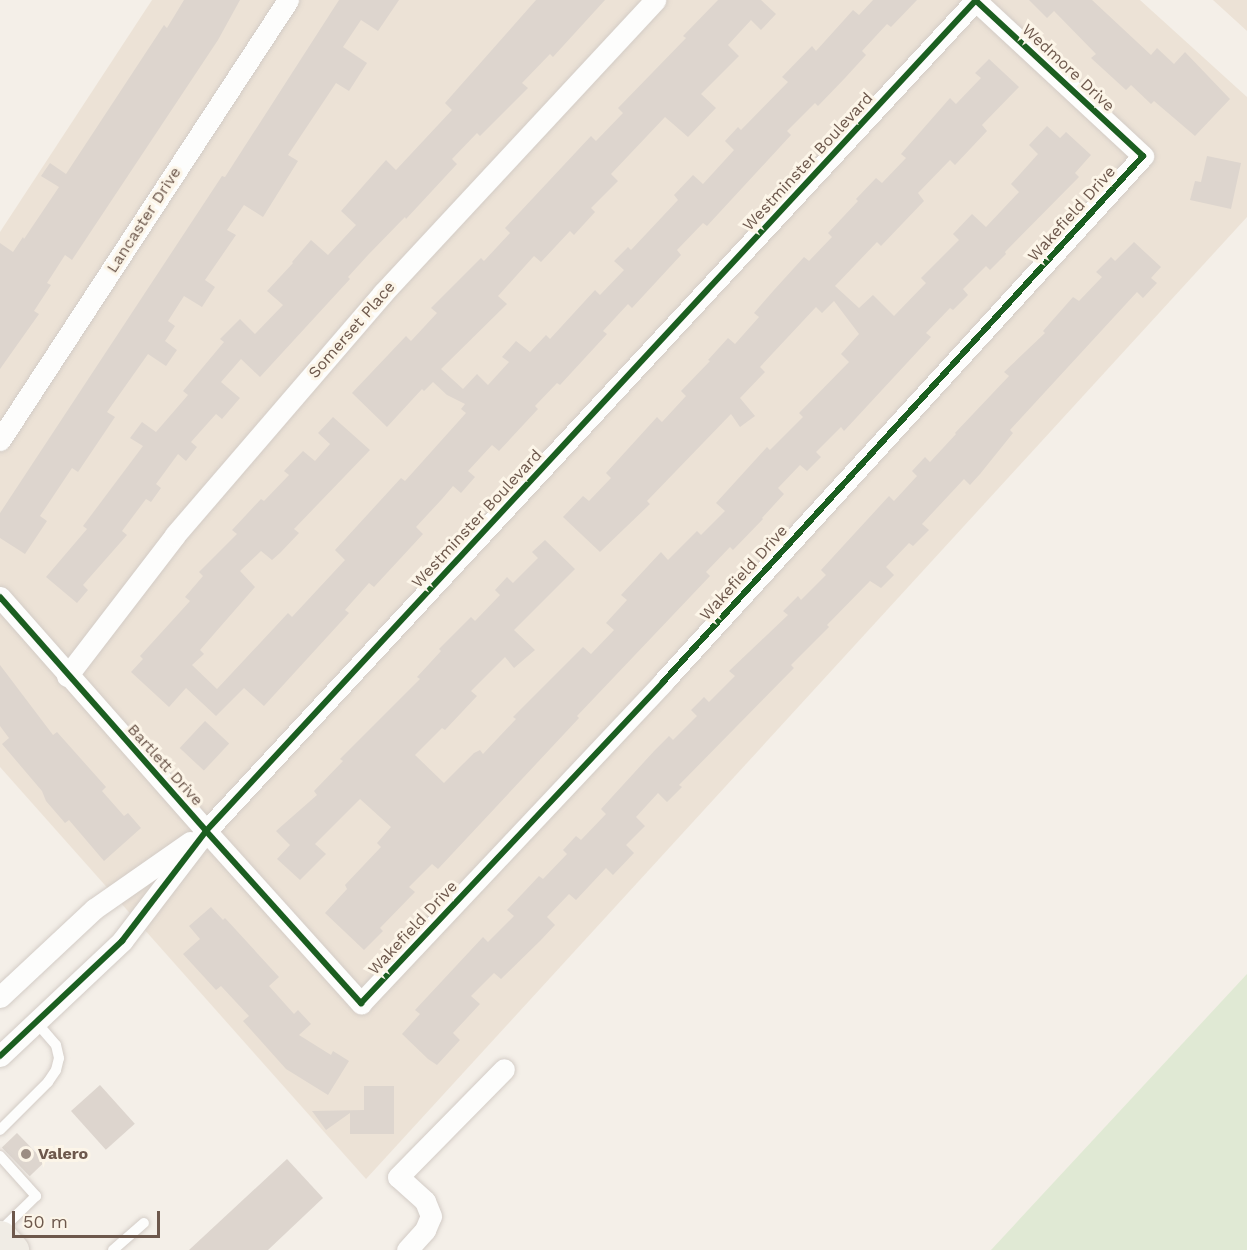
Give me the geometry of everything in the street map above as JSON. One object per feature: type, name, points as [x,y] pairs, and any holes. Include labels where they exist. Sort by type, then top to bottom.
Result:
[{"type":"main road","points":[[0,1237],[12,1250]]},
{"type":"street","name":"Lancaster Drive","points":[[0,440],[288,0]]},
{"type":"street","name":"Somerset Place","points":[[67,676],[175,535],[383,293],[655,0]]},
{"type":"street","name":"Wedmore Drive","points":[[976,0],[1143,156]]},
{"type":"street","name":"Westminster Boulevard","points":[[0,1056],[122,941],[206,831],[976,0]]},
{"type":"street","name":"Wakefield Drive","points":[[361,1003],[663,682],[1143,156]]},
{"type":"street","name":"Bartlett Drive","points":[[0,597],[67,676],[361,1003]]},
{"type":"street","name":"Westminster Boulevard","points":[[0,997],[94,909],[206,831]]},
{"type":"street","points":[[407,1250],[425,1230],[431,1216],[425,1201],[398,1177],[504,1069]]},
{"type":"lane","points":[[0,1130],[48,1082],[56,1070],[59,1058],[56,1045],[36,1022]]},
{"type":"lane","points":[[0,1156],[36,1196],[0,1231]]},
{"type":"lane","points":[[113,1250],[144,1223]]},
{"type":"shaded area","points":[[152,0],[1140,0],[1247,97],[1247,217],[366,1179],[0,767],[0,232]]},
{"type":"shaded area","points":[[1213,0],[1247,0],[1247,31]]},
{"type":"green space","points":[[1247,974],[1247,1250],[991,1250]]},
{"type":"building","points":[[184,0],[240,0],[218,40],[72,260],[65,255],[47,283],[51,285],[34,311],[39,314],[0,369],[0,243],[13,252],[23,237],[24,239],[59,187],[41,176],[50,163],[66,174],[164,25],[167,28]]},
{"type":"building","points":[[339,0],[399,0],[378,31],[361,20],[343,47],[367,63],[349,91],[336,83],[288,155],[298,161],[263,217],[244,205],[227,230],[236,235],[205,280],[215,287],[202,307],[184,296],[168,321],[175,326],[165,341],[177,350],[166,366],[148,354],[107,412],[115,417],[78,472],[72,468],[40,516],[47,521],[25,554],[0,538],[0,513],[222,176],[225,177]]},
{"type":"building","points":[[536,0],[605,0],[553,57],[550,54],[522,83],[528,88],[480,136],[477,133],[452,159],[457,164],[406,219],[405,217],[368,255],[348,277],[350,279],[260,377],[241,359],[221,382],[240,398],[222,419],[216,414],[191,442],[197,447],[186,461],[178,454],[156,484],[161,488],[151,502],[146,499],[122,531],[127,535],[83,585],[88,590],[77,603],[46,577],[87,529],[83,526],[143,446],[130,438],[142,422],[156,432],[188,395],[183,391],[224,342],[220,339],[240,319],[255,334],[283,305],[267,291],[311,240],[328,255],[356,225],[341,211],[386,160],[396,170],[452,110],[445,103]]},
{"type":"building","points":[[718,0],[761,0],[776,14],[761,30],[751,20],[728,45],[739,56],[701,94],[716,108],[688,137],[665,117],[611,174],[618,181],[591,208],[595,212],[574,235],[570,231],[541,262],[534,256],[498,296],[507,304],[441,369],[463,389],[477,374],[488,385],[509,362],[502,357],[516,341],[530,352],[546,335],[550,339],[595,290],[600,295],[624,270],[614,261],[628,247],[631,250],[678,200],[674,195],[693,175],[703,184],[734,150],[725,141],[738,127],[741,130],[788,82],[782,77],[812,46],[816,51],[853,10],[859,15],[873,0],[917,0],[891,27],[887,24],[862,51],[866,55],[818,106],[815,103],[787,131],[791,135],[707,226],[703,223],[677,250],[681,255],[632,308],[628,304],[603,331],[607,334],[560,385],[557,383],[535,406],[538,409],[499,451],[492,445],[468,471],[475,477],[461,493],[453,486],[416,527],[423,534],[374,587],[369,583],[345,610],[349,613],[264,706],[244,688],[216,716],[186,688],[169,707],[131,672],[143,659],[140,656],[190,601],[185,597],[203,576],[199,572],[237,534],[232,530],[261,499],[264,501],[289,475],[284,471],[303,451],[315,461],[330,444],[318,433],[333,417],[370,450],[294,529],[299,533],[280,553],[272,560],[261,551],[240,571],[255,587],[200,650],[204,654],[192,665],[217,689],[288,613],[292,617],[345,560],[335,550],[401,478],[405,481],[466,413],[461,409],[465,404],[447,395],[433,382],[424,391],[422,389],[387,427],[352,393],[406,336],[411,341],[437,313],[431,308],[481,258],[484,261],[510,233],[505,228],[591,136],[596,141],[623,113],[618,108],[686,38],[683,36]]},
{"type":"building","points":[[1029,0],[1092,0],[1151,55],[1157,48],[1174,64],[1185,52],[1230,99],[1195,136],[1154,101],[1151,104],[1131,85],[1126,90],[1091,58],[1096,54],[1054,11],[1047,18]]},
{"type":"building","points":[[989,59],[1019,87],[982,125],[987,131],[955,165],[950,160],[918,193],[924,201],[881,246],[877,242],[835,286],[859,308],[873,295],[894,316],[926,283],[921,278],[959,240],[953,234],[972,214],[986,227],[1019,192],[1011,184],[1038,154],[1029,145],[1047,126],[1060,138],[1066,132],[1091,155],[1075,173],[1079,177],[990,270],[986,266],[963,289],[968,295],[953,310],[950,308],[926,333],[931,337],[844,431],[841,427],[816,452],[821,457],[807,471],[800,465],[778,488],[784,494],[763,519],[733,550],[730,547],[706,572],[710,576],[577,716],[579,718],[438,869],[432,864],[409,887],[415,892],[380,928],[383,931],[364,950],[325,913],[347,889],[345,885],[381,847],[377,843],[391,827],[360,799],[315,844],[326,854],[300,880],[277,859],[290,845],[276,831],[317,795],[314,791],[343,761],[340,759],[420,679],[417,677],[441,651],[439,649],[471,617],[475,621],[500,595],[495,590],[507,577],[513,583],[538,558],[532,552],[545,540],[575,569],[514,630],[535,650],[514,668],[505,657],[471,691],[477,696],[445,730],[442,728],[415,755],[444,783],[474,753],[480,750],[483,754],[516,719],[513,717],[583,647],[591,654],[614,630],[606,623],[627,600],[621,595],[661,552],[668,560],[697,531],[701,535],[725,511],[716,503],[767,447],[770,450],[803,417],[799,413],[849,362],[841,354],[859,334],[834,301],[822,313],[816,307],[760,367],[765,372],[740,398],[755,416],[740,427],[731,414],[647,501],[650,504],[600,552],[563,517],[583,496],[589,501],[611,478],[606,473],[657,417],[662,422],[686,396],[681,391],[728,338],[735,344],[759,317],[754,313],[774,290],[804,257],[809,261],[832,237],[828,233],[876,178],[882,183],[906,158],[901,154],[950,98],[956,104],[981,78],[975,73]]},
{"type":"building","points":[[1207,156],[1241,163],[1231,209],[1190,200],[1195,181],[1201,182]]},
{"type":"building","points":[[1134,242],[1161,267],[1151,278],[1157,283],[1143,298],[1137,292],[1010,430],[1013,433],[970,485],[964,479],[922,524],[929,530],[913,546],[909,543],[886,567],[894,575],[881,588],[870,581],[791,665],[794,668],[679,785],[682,787],[667,802],[658,793],[636,817],[645,826],[626,845],[634,853],[613,875],[606,868],[576,900],[569,894],[547,917],[555,925],[540,941],[501,979],[494,973],[471,996],[480,1004],[453,1033],[460,1040],[437,1065],[428,1059],[402,1034],[420,1014],[415,1010],[483,937],[488,942],[514,916],[507,910],[539,876],[543,879],[567,854],[563,850],[576,836],[581,840],[606,814],[601,809],[655,750],[669,736],[673,740],[697,716],[691,710],[704,697],[709,702],[735,676],[729,671],[788,615],[783,611],[798,596],[801,600],[826,575],[821,570],[889,496],[894,501],[917,476],[912,471],[925,457],[930,462],[956,434],[1009,376],[1004,372],[1045,333],[1043,331],[1073,297],[1079,301],[1102,277],[1096,272],[1111,257],[1115,261]]},
{"type":"building","points":[[0,665],[53,735],[57,732],[106,787],[102,791],[124,816],[128,813],[141,828],[104,861],[69,820],[65,823],[46,801],[42,791],[2,744],[9,738],[0,726]]},
{"type":"building","points":[[205,721],[229,744],[204,771],[180,748]]},
{"type":"building","points":[[211,907],[223,920],[225,918],[279,977],[269,986],[294,1014],[298,1010],[311,1024],[299,1035],[331,1055],[333,1051],[349,1061],[328,1095],[286,1069],[243,1021],[249,1016],[221,986],[216,990],[183,954],[200,939],[189,926]]},
{"type":"building","points":[[100,1085],[135,1124],[106,1150],[71,1111]]},
{"type":"building","points":[[364,1086],[394,1086],[394,1134],[350,1134],[350,1113],[326,1130],[312,1111],[364,1110]]},
{"type":"building","points":[[17,1133],[45,1162],[30,1176],[2,1148]]},
{"type":"building","points":[[287,1159],[323,1198],[268,1250],[189,1250]]},
{"type":"cycle path","points":[[0,597],[361,1003],[663,682],[1143,156],[975,0]]},
{"type":"cycle path","points":[[0,1056],[122,941],[206,831],[976,0]]},
{"type":"place","name":"Valero","points":[[26,1154]]}]
